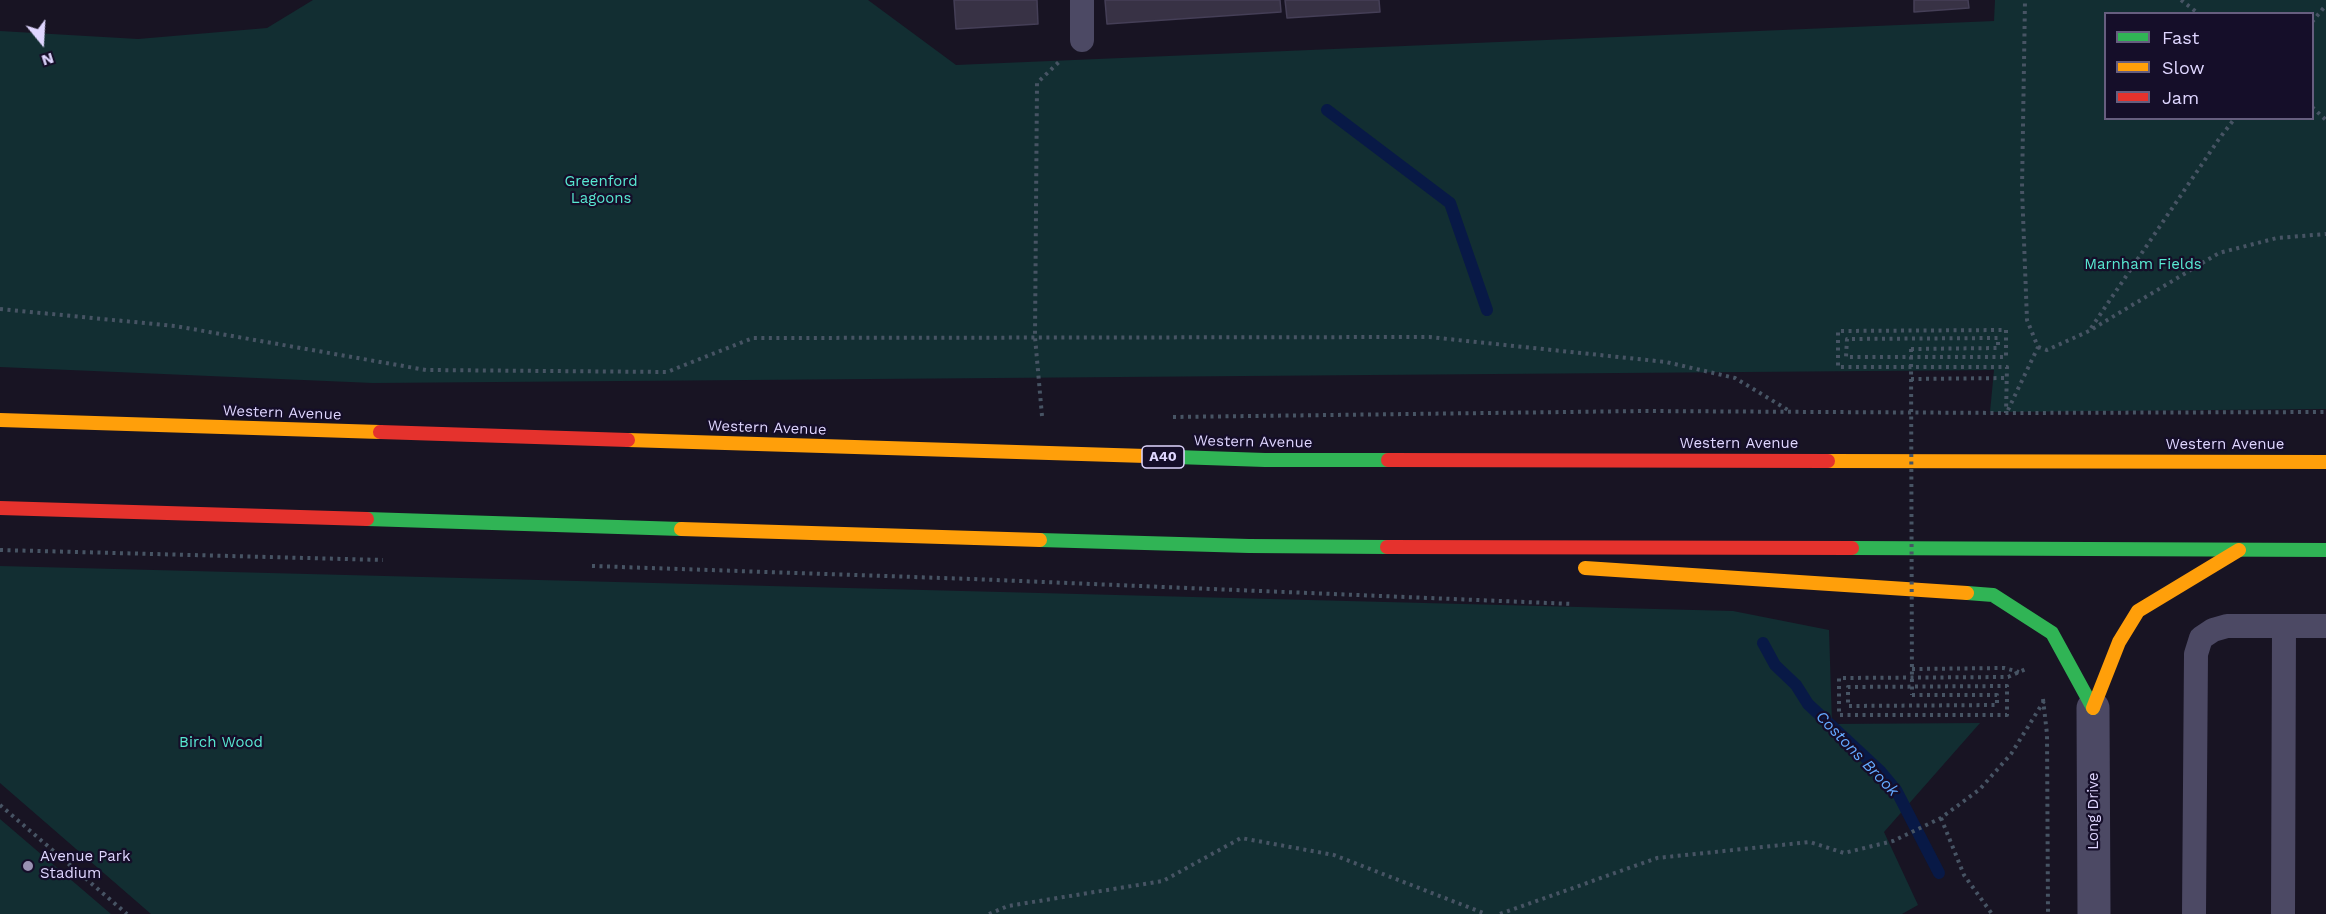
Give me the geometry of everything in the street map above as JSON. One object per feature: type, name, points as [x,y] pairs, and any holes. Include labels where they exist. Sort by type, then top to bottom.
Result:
[{"type":"highway","name":"Western Avenue","points":[[0,420],[1265,460],[2326,462]]},
{"type":"highway","points":[[0,508],[1249,546],[2326,550]]},
{"type":"highway","points":[[1249,546],[1485,561]]},
{"type":"highway","points":[[2093,708],[2118,642],[2138,611],[2239,550]]},
{"type":"highway","points":[[1568,567],[1993,594],[2052,633],[2093,708]]},
{"type":"street","name":"Long Drive","points":[[2093,708],[2094,914]]},
{"type":"lane","points":[[1082,0],[1082,40]]},
{"type":"lane","points":[[2194,914],[2196,654],[2201,638],[2213,630],[2227,626],[2326,626]]},
{"type":"lane","points":[[2283,914],[2284,626]]},
{"type":"path","points":[[2006,413],[2038,347],[2027,320],[2022,189],[2025,0]]},
{"type":"path","points":[[2181,0],[2196,12]]},
{"type":"path","points":[[2314,21],[2326,5]]},
{"type":"path","points":[[1042,419],[1035,337],[1037,83],[1082,40]]},
{"type":"path","points":[[2314,109],[2326,120]]},
{"type":"path","points":[[2089,331],[2233,120]]},
{"type":"path","points":[[2038,347],[2047,350],[2089,331],[2219,253],[2277,238],[2326,234]]},
{"type":"path","points":[[0,309],[175,326],[426,370],[667,372],[753,338],[1429,338],[1666,362],[1735,378],[1790,411]]},
{"type":"path","points":[[2006,413],[2007,367],[1838,367],[1838,331],[2006,330],[2006,357],[1960,357],[1949,357],[1938,357],[1926,357],[1915,357],[1904,357],[1846,357],[1846,339],[1998,338],[1998,348],[1911,349],[1911,359],[1911,379],[1912,669],[1912,678],[1912,686],[1912,695],[1997,695],[1997,705],[1848,706],[1848,687],[1905,687],[1916,686],[2007,686],[2007,715],[1839,715],[1839,678],[2008,677],[2030,667]]},
{"type":"path","points":[[1911,379],[2007,378]]},
{"type":"path","points":[[1172,417],[1790,411],[2326,412]]},
{"type":"path","points":[[0,550],[389,560]]},
{"type":"path","points":[[591,566],[984,579],[1578,604]]},
{"type":"path","points":[[1907,624],[1919,625]]},
{"type":"path","points":[[2022,659],[2030,667],[2033,675]]},
{"type":"path","points":[[1912,669],[2004,668],[2019,672]]},
{"type":"path","points":[[2040,692],[2044,700],[2047,734],[2048,914]]},
{"type":"path","points":[[1500,914],[1657,858],[1810,842],[1844,853],[1893,841],[1941,818],[1980,789],[2011,754],[2044,700]]},
{"type":"path","points":[[0,805],[127,914]]},
{"type":"path","points":[[1941,818],[1964,875],[1992,914]]},
{"type":"path","points":[[989,914],[1008,906],[1163,881],[1240,838],[1334,855],[1486,914]]},
{"type":"green space","name":"Greenford Lagoons","points":[[313,0],[868,0],[956,65],[1994,21],[1995,0],[2326,0],[2326,409],[1990,412],[1994,370],[373,383],[0,367],[0,31],[138,39],[267,28]]},
{"type":"green space","name":"Birch Wood","points":[[0,566],[1733,611],[1829,630],[1832,724],[1980,723],[1884,832],[1918,905],[1902,914],[151,914],[0,783]]},
{"type":"green space","name":"Avenue Park Stadium","points":[[0,819],[111,914],[0,914]]},
{"type":"building","points":[[954,0],[1037,0],[1038,24],[956,29]]},
{"type":"building","points":[[1105,0],[1280,0],[1281,12],[1107,24]]},
{"type":"building","points":[[1285,0],[1379,0],[1380,12],[1287,18]]},
{"type":"building","points":[[1914,0],[1968,0],[1969,8],[1914,12]]},
{"type":"waterway","points":[[1327,110],[1450,203],[1487,310]]},
{"type":"waterway","name":"Costons Brook","points":[[1763,643],[1775,665],[1796,685],[1808,704],[1881,772],[1896,790],[1939,873]]},
{"type":"traffic: fast","points":[[1146,456],[1265,460],[1388,460]]},
{"type":"traffic: fast","points":[[367,519],[681,529]]},
{"type":"traffic: fast","points":[[1040,540],[1387,547]]},
{"type":"traffic: fast","points":[[1852,548],[2326,550]]},
{"type":"traffic: fast","points":[[1967,593],[1993,595],[2052,633],[2093,708]]},
{"type":"traffic: slow","points":[[0,420],[380,432]]},
{"type":"traffic: slow","points":[[628,440],[1146,456]]},
{"type":"traffic: slow","points":[[1828,461],[2326,462]]},
{"type":"traffic: slow","points":[[681,529],[1040,540]]},
{"type":"traffic: slow","points":[[2093,708],[2119,642],[2138,611],[2239,550]]},
{"type":"traffic: slow","points":[[1585,568],[1967,593]]},
{"type":"traffic: jam","points":[[380,432],[628,440]]},
{"type":"traffic: jam","points":[[1388,460],[1828,461]]},
{"type":"traffic: jam","points":[[0,508],[367,519]]},
{"type":"traffic: jam","points":[[1387,547],[1852,548]]},
{"type":"place","name":"Avenue Park Stadium","points":[[28,866]]},
{"type":"park label","name":"Marnham Fields","points":[[2143,265]]}]
